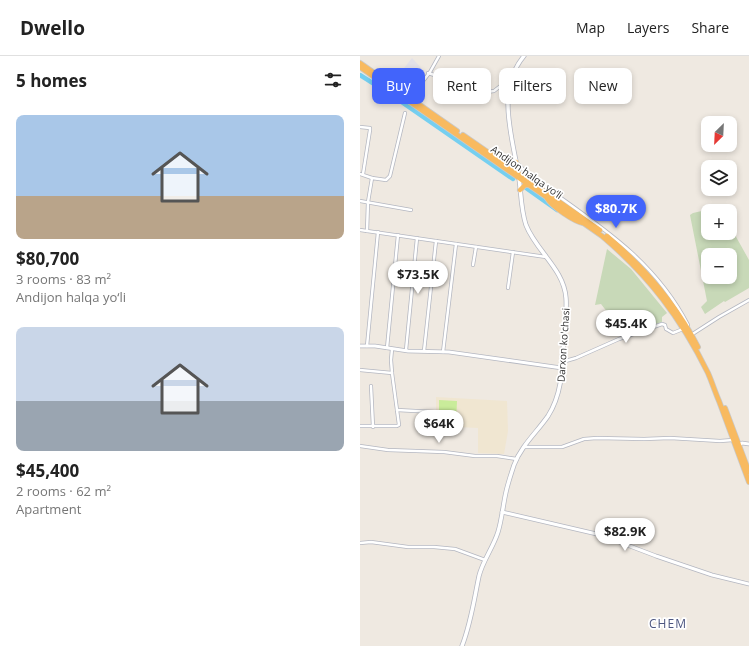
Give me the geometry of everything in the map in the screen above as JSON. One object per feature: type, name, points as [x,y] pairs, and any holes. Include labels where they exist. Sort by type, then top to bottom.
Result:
[{"type":"highway","name":"Andijon halqa yo‘li","points":[[360,63],[372,71]]},
{"type":"highway","name":"Andijon halqa yo‘li","points":[[360,67],[518,175],[581,214],[619,246],[646,272],[671,304],[686,328],[708,373],[749,482]]},
{"type":"highway","name":"Andijon halqa yo‘li","points":[[419,104],[508,166],[529,185],[548,193],[616,248],[640,271],[691,335],[712,375],[749,472]]},
{"type":"highway","points":[[508,166],[516,162]]},
{"type":"highway","points":[[520,190],[525,185],[529,185]]},
{"type":"main road","name":"Darxon ko'chasi","points":[[517,68],[524,56]]},
{"type":"main road","name":"Darxon ko'chasi","points":[[462,646],[470,625],[484,560],[498,533],[506,492],[517,458],[548,416],[558,397],[562,368],[566,299],[564,285],[556,270],[534,240],[526,224],[511,140],[508,104]]},
{"type":"street","points":[[425,77],[439,56]]},
{"type":"street","points":[[428,73],[487,92],[494,91],[499,87]]},
{"type":"street","points":[[360,127],[370,128],[362,174],[372,178],[386,180],[390,176],[405,113]]},
{"type":"street","points":[[516,162],[548,193]]},
{"type":"street","points":[[367,231],[368,202],[372,178]]},
{"type":"street","points":[[360,201],[411,210]]},
{"type":"street","points":[[360,230],[546,257]]},
{"type":"street","points":[[367,346],[378,232]]},
{"type":"street","points":[[387,348],[398,235]]},
{"type":"street","points":[[406,350],[417,238]]},
{"type":"street","points":[[424,351],[436,241]]},
{"type":"street","points":[[443,352],[456,244]]},
{"type":"street","points":[[473,265],[476,247]]},
{"type":"street","points":[[508,288],[513,252]]},
{"type":"street","points":[[691,335],[730,310],[749,300]]},
{"type":"street","points":[[562,362],[576,358],[619,339],[662,324],[665,325],[667,330],[674,333],[686,328]]},
{"type":"street","points":[[360,346],[443,352],[562,368]]},
{"type":"street","points":[[360,426],[398,426],[392,373],[392,349]]},
{"type":"street","points":[[360,370],[392,373]]},
{"type":"street","points":[[371,386],[373,427]]},
{"type":"street","points":[[397,410],[434,412]]},
{"type":"street","points":[[524,447],[562,447],[584,439],[597,438],[733,440]]},
{"type":"street","points":[[739,444],[749,444]]},
{"type":"street","points":[[360,446],[388,450],[444,452],[475,456],[517,458]]},
{"type":"street","points":[[502,512],[601,535],[712,575],[749,584]]},
{"type":"street","points":[[360,543],[371,542],[408,547],[455,549],[484,560]]},
{"type":"shaded area","points":[[412,58],[421,68],[404,68]]},
{"type":"shaded area","points":[[436,397],[507,401],[508,431],[504,454],[478,453],[478,428],[436,426]]},
{"type":"green space","points":[[701,211],[701,240],[737,240],[737,239],[749,260],[749,288],[725,302],[724,301],[705,314],[701,307],[707,301],[704,284],[737,284],[737,248],[701,248],[701,271],[690,215]]},
{"type":"green space","points":[[607,249],[631,269],[667,313],[662,317],[662,322],[624,334],[601,304],[595,305]]},
{"type":"green space","points":[[439,400],[457,401],[456,423],[439,423]]},
{"type":"waterway","points":[[360,75],[513,179]]},
{"type":"waterway","points":[[526,188],[557,210]]},
{"type":"district","name":"CHEM","points":[[668,623]]}]
